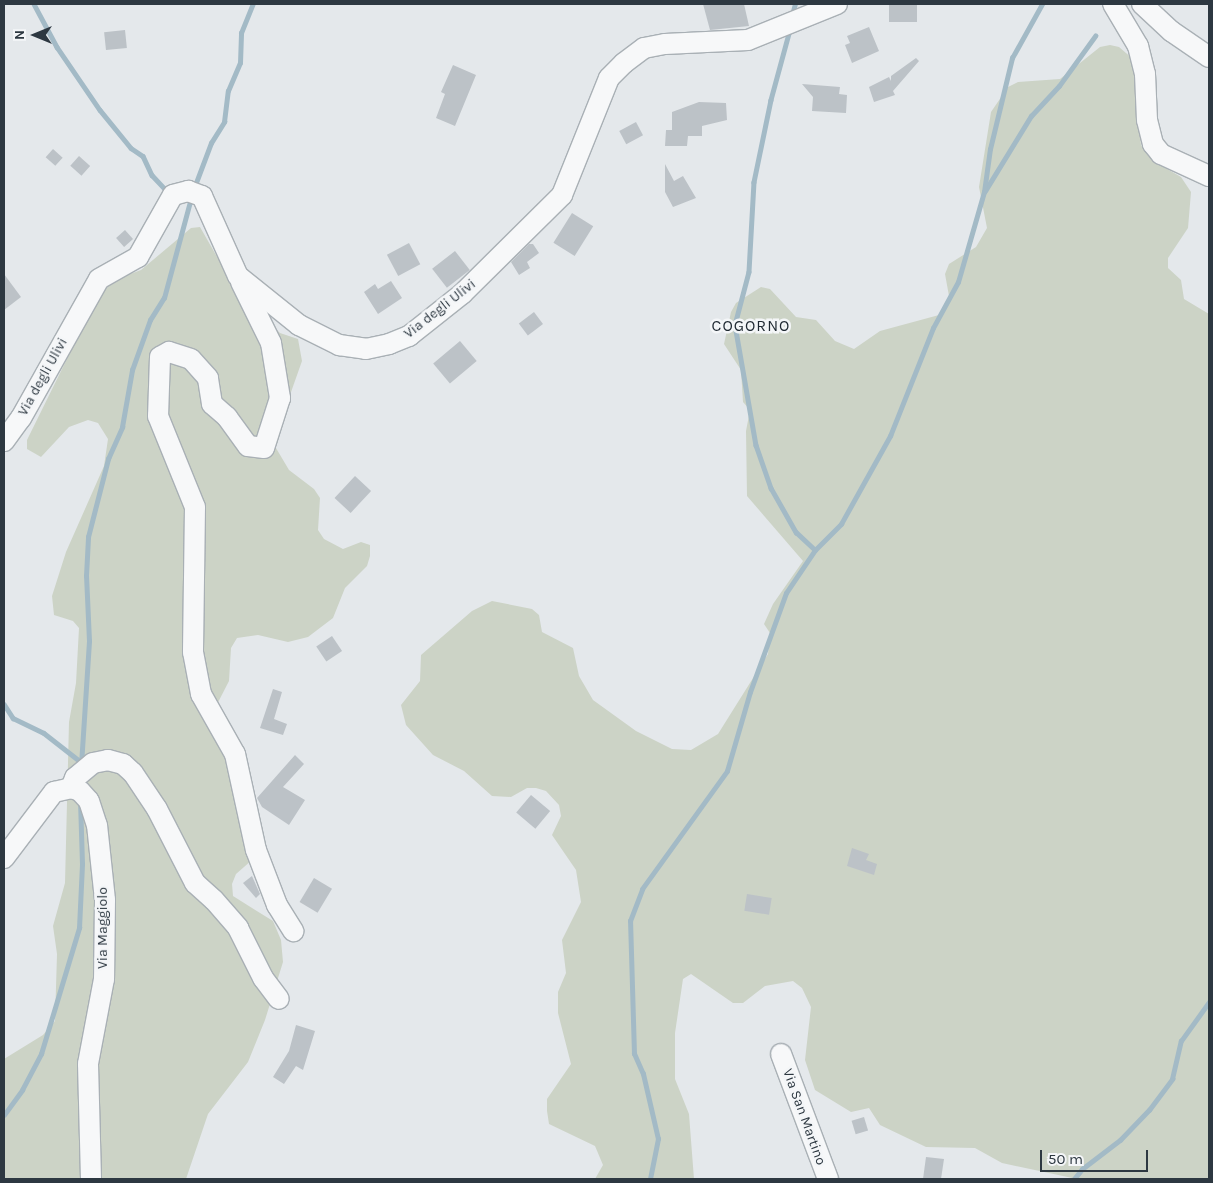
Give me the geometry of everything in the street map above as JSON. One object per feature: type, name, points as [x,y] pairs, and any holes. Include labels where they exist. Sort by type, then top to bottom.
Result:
[{"type":"street","name":"Via degli Ulivi","points":[[4,441],[20,418],[99,279],[138,257],[173,195],[188,190],[207,202],[238,276],[299,325],[339,345],[366,349],[409,336],[462,294],[562,195],[609,78],[624,63],[644,48],[665,44],[748,40],[837,4]]},
{"type":"street","points":[[1113,4],[1138,46],[1145,74],[1147,120],[1153,144],[1161,154],[1209,176]]},
{"type":"street","points":[[1142,4],[1171,31],[1209,57]]},
{"type":"street","points":[[238,276],[271,343],[280,398],[264,448],[248,446],[227,417],[212,404],[208,378],[191,359],[169,352],[160,357],[158,416],[195,507],[193,652],[202,694],[235,754],[256,850],[277,905],[293,931]]},
{"type":"street","points":[[4,858],[54,792],[71,788],[75,778],[93,763],[108,760],[123,764],[133,773],[157,809],[195,883],[214,900],[238,928],[263,978],[279,999]]},
{"type":"street","name":"Via Maggiolo","points":[[71,788],[80,791],[89,801],[97,825],[105,900],[104,979],[88,1064],[91,1179]]},
{"type":"street","name":"Via San Martino","points":[[781,1054],[828,1179]]},
{"type":"shaded area","points":[[1110,45],[1119,47],[1133,59],[1141,145],[1155,162],[1181,177],[1191,192],[1188,228],[1168,258],[1168,268],[1181,280],[1184,299],[1209,314],[1209,1179],[1077,1179],[1002,1163],[975,1148],[926,1147],[880,1125],[869,1108],[851,1112],[815,1090],[805,1060],[811,1007],[802,988],[793,981],[765,986],[743,1003],[733,1003],[691,974],[683,979],[675,1033],[675,1079],[689,1114],[694,1179],[595,1179],[603,1165],[595,1146],[549,1124],[547,1111],[547,1099],[571,1064],[558,1013],[558,992],[566,973],[562,940],[581,902],[576,870],[552,835],[561,816],[559,805],[546,791],[536,788],[527,788],[511,797],[492,796],[464,771],[433,755],[406,725],[401,705],[420,681],[421,655],[472,611],[492,601],[532,609],[539,615],[542,632],[573,648],[579,676],[593,700],[636,731],[672,749],[691,750],[718,734],[768,654],[770,633],[764,624],[773,604],[803,561],[747,496],[746,431],[750,410],[743,402],[741,370],[724,344],[731,312],[736,303],[761,287],[770,289],[796,317],[816,320],[835,341],[854,349],[880,331],[939,315],[949,296],[945,274],[949,264],[976,247],[987,228],[979,187],[991,112],[1008,87],[1018,82],[1060,79],[1100,47]]},
{"type":"shaded area","points":[[200,227],[236,290],[280,333],[298,339],[302,361],[273,443],[289,470],[314,489],[320,498],[318,530],[324,539],[343,549],[361,542],[370,545],[370,556],[367,566],[345,588],[333,618],[308,637],[288,642],[258,635],[237,638],[231,648],[229,681],[210,718],[226,753],[252,860],[236,874],[232,884],[233,896],[273,921],[281,940],[283,962],[265,1020],[248,1062],[208,1114],[186,1179],[4,1179],[4,1059],[43,1035],[55,1021],[57,954],[53,926],[65,883],[69,722],[76,683],[79,628],[73,621],[54,615],[52,596],[66,552],[104,466],[108,439],[98,423],[88,420],[69,427],[41,457],[27,449],[27,440],[96,300],[114,280],[141,270],[191,228]]},
{"type":"building","points":[[703,4],[744,4],[749,26],[710,30]]},
{"type":"building","points":[[889,4],[917,4],[917,22],[889,22]]},
{"type":"building","points":[[869,27],[879,51],[852,63],[845,45],[850,43],[847,36]]},
{"type":"building","points":[[125,30],[127,48],[106,50],[104,32]]},
{"type":"building","points":[[916,58],[919,61],[893,91],[895,95],[874,102],[869,87],[889,77],[891,81],[891,76]]},
{"type":"building","points":[[453,65],[476,75],[455,126],[436,118],[445,94],[441,92]]},
{"type":"building","points":[[802,84],[840,87],[839,94],[847,95],[846,113],[812,111],[813,97]]},
{"type":"building","points":[[699,102],[726,103],[727,120],[702,126],[702,136],[688,136],[687,146],[665,146],[666,130],[672,130],[672,112]]},
{"type":"building","points":[[636,122],[643,135],[626,144],[619,131]]},
{"type":"building","points":[[53,149],[63,158],[55,166],[46,157]]},
{"type":"building","points":[[79,156],[90,166],[81,176],[70,166]]},
{"type":"building","points":[[665,164],[674,181],[683,176],[696,198],[673,207],[665,192]]},
{"type":"building","points":[[572,213],[593,226],[575,256],[553,243]]},
{"type":"building","points":[[125,230],[133,239],[124,247],[116,238]]},
{"type":"building","points":[[409,243],[420,264],[398,276],[387,255]]},
{"type":"building","points":[[529,244],[533,244],[539,253],[527,262],[530,268],[519,275],[511,262]]},
{"type":"building","points":[[455,251],[470,270],[447,288],[432,269]]},
{"type":"building","points":[[4,274],[21,297],[4,310]]},
{"type":"building","points":[[391,281],[402,298],[378,314],[364,292],[375,284],[378,289]]},
{"type":"building","points":[[534,312],[543,324],[528,335],[519,323]]},
{"type":"building","points":[[460,341],[477,361],[450,383],[433,363]]},
{"type":"building","points":[[355,476],[371,491],[351,513],[335,498]]},
{"type":"building","points":[[332,636],[342,651],[326,662],[316,647]]},
{"type":"building","points":[[273,689],[282,692],[274,719],[287,724],[283,735],[260,728]]},
{"type":"building","points":[[295,755],[304,764],[283,787],[305,800],[289,825],[262,807],[257,798]]},
{"type":"building","points":[[531,795],[550,811],[535,829],[516,813]]},
{"type":"building","points":[[852,848],[869,854],[866,860],[877,864],[874,875],[847,866]]},
{"type":"building","points":[[252,876],[260,894],[256,898],[243,883]]},
{"type":"building","points":[[314,878],[332,889],[318,913],[300,902]]},
{"type":"building","points":[[747,894],[772,898],[769,915],[744,911]]},
{"type":"building","points":[[296,1025],[315,1031],[303,1070],[296,1066],[284,1084],[273,1077],[289,1051]]},
{"type":"building","points":[[864,1117],[868,1130],[856,1134],[852,1121]]},
{"type":"building","points":[[926,1157],[944,1159],[941,1179],[923,1179]]},
{"type":"waterway","points":[[34,4],[57,47],[100,110],[131,148],[143,156],[152,175],[168,192]]},
{"type":"waterway","points":[[194,188],[211,143],[224,122],[228,91],[240,63],[241,33],[253,4]]},
{"type":"waterway","points":[[792,15],[795,4]]},
{"type":"waterway","points":[[650,1179],[658,1139],[643,1074],[634,1054],[630,921],[642,889],[727,771],[750,692],[786,593],[815,550],[841,524],[890,436],[933,328],[958,282],[984,192],[990,149],[1012,58],[1042,4]]},
{"type":"waterway","points":[[790,30],[771,100],[754,182],[749,272],[735,325],[756,445],[771,488],[796,532],[815,550]]},
{"type":"waterway","points":[[985,191],[1031,116],[1059,86],[1095,36]]},
{"type":"waterway","points":[[81,765],[89,641],[86,576],[88,537],[108,459],[122,427],[132,370],[150,320],[164,298],[191,198]]},
{"type":"waterway","points":[[4,704],[13,718],[44,733],[81,762]]},
{"type":"waterway","points":[[4,1115],[22,1090],[41,1054],[79,928],[82,864],[80,802]]},
{"type":"waterway","points":[[1074,1179],[1082,1169],[1120,1140],[1149,1110],[1172,1079],[1181,1041],[1209,1002]]},
{"type":"district","name":"COGORNO","points":[[751,326]]}]
